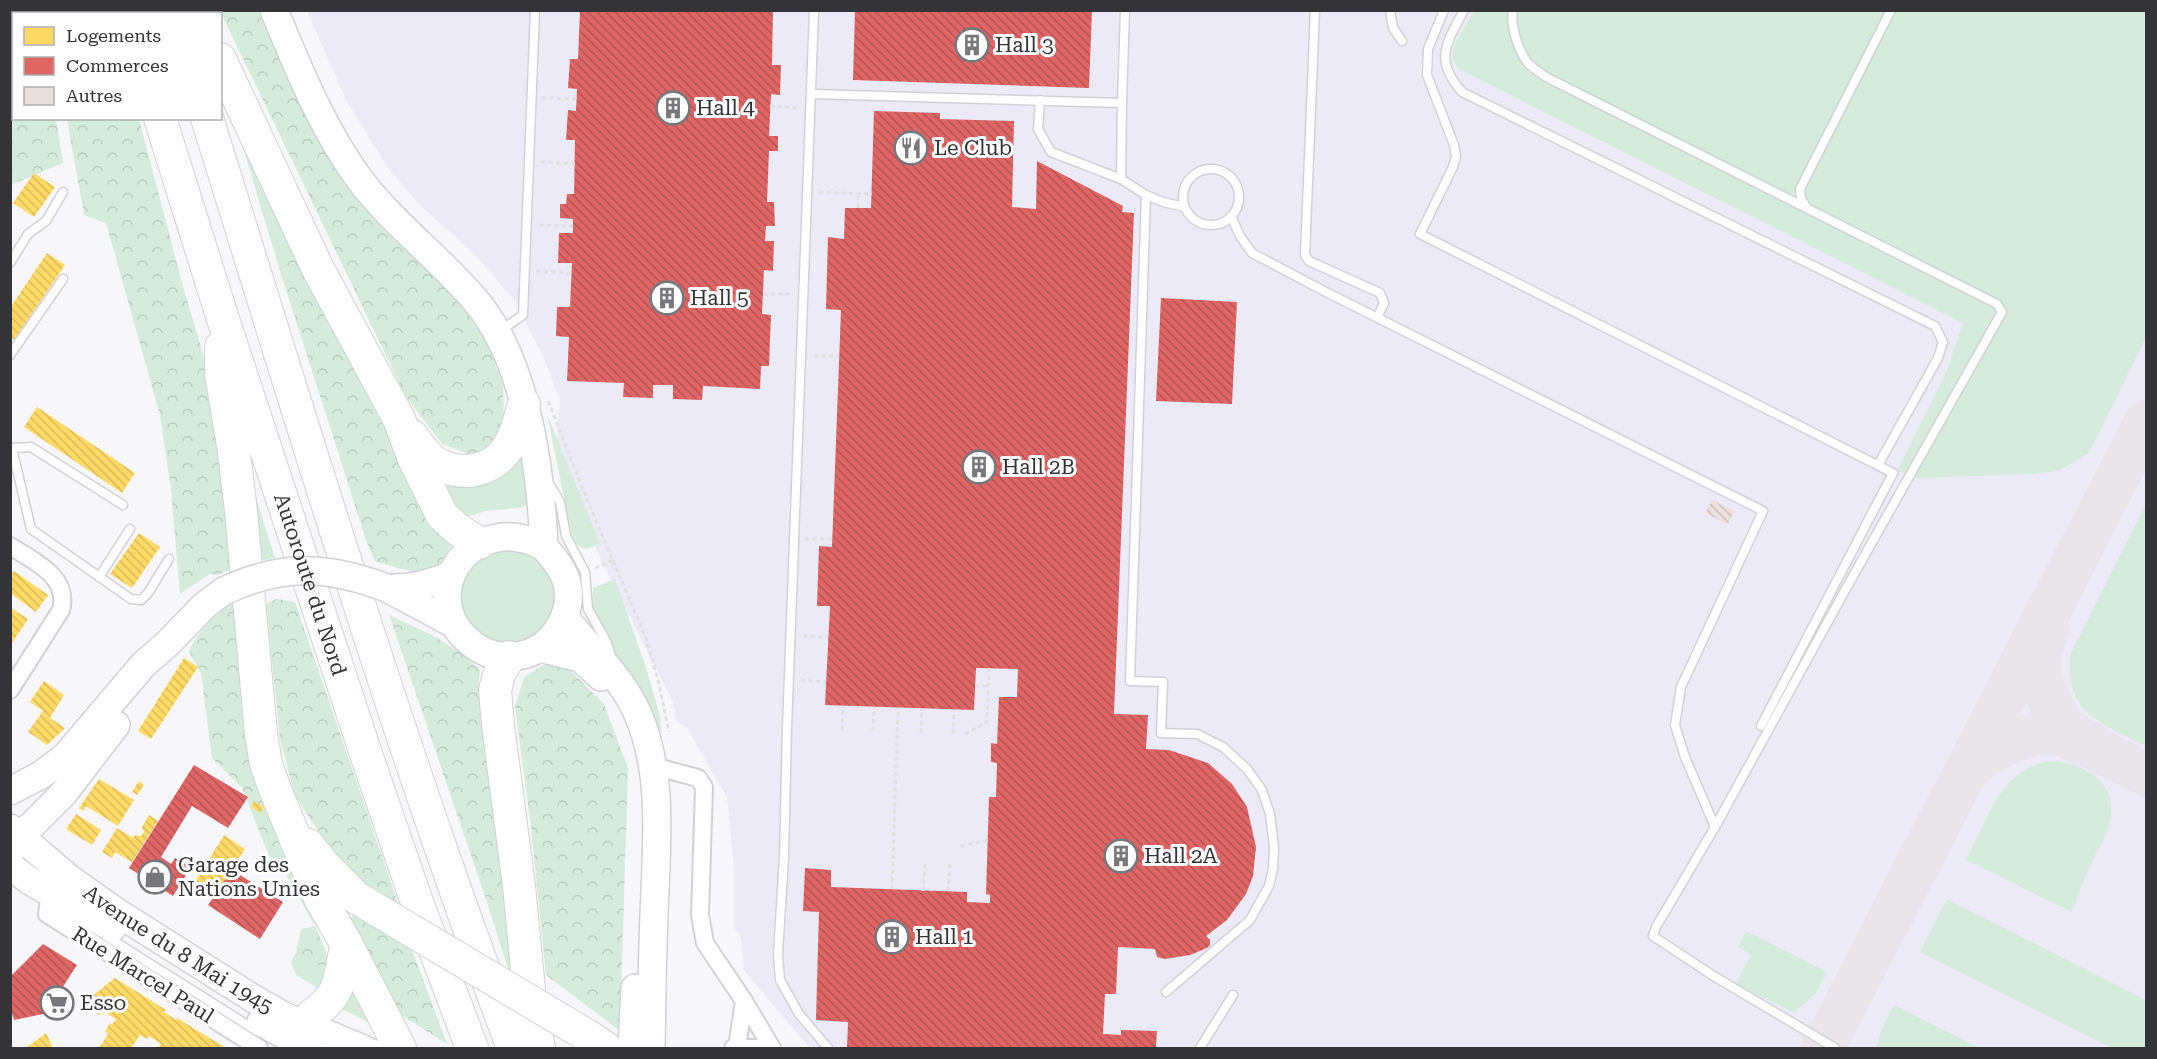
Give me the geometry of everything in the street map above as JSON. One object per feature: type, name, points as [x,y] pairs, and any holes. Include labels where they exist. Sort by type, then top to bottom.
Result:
[{"type":"highway","points":[[222,63],[318,269],[399,419],[414,459],[442,515],[457,529],[479,543]]},
{"type":"highway","name":"Autoroute du Nord","points":[[161,120],[222,316],[366,754],[418,905],[472,1048]]},
{"type":"highway","name":"Autoroute du Nord","points":[[208,120],[365,626],[441,852],[513,1048]]},
{"type":"highway","points":[[222,316],[221,374],[241,511],[261,734],[266,764],[320,898],[400,1048]]},
{"type":"highway","points":[[399,419],[433,460],[450,469],[469,471],[488,466],[505,452],[515,434],[524,404]]},
{"type":"highway","points":[[509,657],[500,672],[495,690],[530,1000],[539,1048]]},
{"type":"highway","points":[[282,807],[324,865],[357,898],[597,1042]]},
{"type":"highway","points":[[307,1017],[334,996],[342,977],[347,945]]},
{"type":"main road","points":[[274,10],[304,82],[334,143],[376,200],[476,301],[497,333],[512,365],[524,404],[541,495],[544,548]]},
{"type":"main road","points":[[516,536],[541,495]]},
{"type":"main road","points":[[516,536],[530,540],[544,548],[558,561],[566,579],[568,598],[565,618],[550,640],[539,648],[509,657],[492,655],[477,648],[464,638],[454,624],[449,608],[448,592],[458,562],[467,551],[479,543],[497,537],[516,536]]},
{"type":"main road","points":[[10,790],[41,775],[66,756],[143,665],[205,605],[224,591],[243,582],[263,576],[313,570],[353,576],[387,588],[454,624]]},
{"type":"main road","points":[[387,588],[420,587],[452,575]]},
{"type":"main road","points":[[565,618],[620,682],[636,711],[654,766],[657,826],[651,1048]]},
{"type":"main road","points":[[14,838],[63,794],[159,670],[167,644]]},
{"type":"main road","points":[[539,648],[579,658],[600,676],[620,708],[639,758],[644,800],[632,1048]]},
{"type":"main road","name":"Avenue du 8 Mai 1945","points":[[14,838],[71,884],[126,936],[259,1021],[308,1048]]},
{"type":"main road","name":"Avenue du 8 Mai 1945","points":[[10,866],[30,881],[71,884],[254,999],[307,1017],[360,1042]]},
{"type":"street","points":[[10,546],[52,574],[62,593],[61,610],[10,690]]},
{"type":"street","points":[[654,766],[698,777],[704,787],[700,915],[705,943],[772,1048]]},
{"type":"street","name":"Rue Marcel Paul","points":[[71,884],[47,914],[264,1044]]},
{"type":"street","points":[[744,1001],[735,1048],[759,1048]]},
{"type":"lane","points":[[497,333],[523,315],[535,10]]},
{"type":"lane","points":[[814,10],[784,857],[778,954],[780,980],[799,1014],[828,1048]]},
{"type":"lane","points":[[1121,179],[1125,10]]},
{"type":"lane","points":[[1315,10],[1305,255],[1309,261],[1380,293],[1384,303],[1377,318]]},
{"type":"lane","points":[[1390,10],[1393,28],[1402,41]]},
{"type":"lane","points":[[1444,10],[1428,48],[1427,75],[1449,128],[1456,156],[1453,167],[1420,234],[1893,472],[1761,726]]},
{"type":"lane","points":[[1464,10],[1444,48],[1445,60],[1451,76],[1462,92],[1935,326],[1943,342],[1938,358],[1878,465]]},
{"type":"lane","points":[[1513,10],[1516,38],[1527,62],[1546,77],[1997,304],[2002,312],[1653,936],[1712,975],[1835,1048]]},
{"type":"lane","points":[[1807,208],[1801,198],[1800,189],[1891,10]]},
{"type":"lane","points":[[812,94],[1122,103]]},
{"type":"lane","points":[[1040,100],[1038,129],[1051,152],[1121,179],[1146,195],[1184,207]]},
{"type":"lane","points":[[1203,170],[1219,170],[1232,179],[1238,193],[1236,210],[1224,222],[1208,225],[1193,219],[1184,207],[1183,192],[1190,178],[1203,170]]},
{"type":"lane","points":[[10,263],[28,234],[46,221],[63,192]]},
{"type":"lane","points":[[1146,195],[1130,681],[1162,682],[1161,733],[1197,734],[1223,747],[1247,769],[1262,790],[1270,814],[1274,847],[1273,869],[1269,886],[1250,920],[1166,992]]},
{"type":"lane","points":[[1231,216],[1251,253],[1763,511],[1680,687],[1675,725],[1685,757],[1716,827]]},
{"type":"lane","points":[[10,355],[63,279]]},
{"type":"lane","points":[[123,505],[31,447],[11,445],[31,529],[131,599],[141,600],[148,593],[168,559]]},
{"type":"lane","points":[[535,459],[560,502],[566,536],[585,572],[588,609],[606,641],[620,682]]},
{"type":"lane","points":[[99,577],[130,529]]},
{"type":"lane","points":[[1200,1048],[1233,995]]},
{"type":"lane","points":[[360,1042],[385,1048]]},
{"type":"path","points":[[531,98],[577,99]]},
{"type":"path","points":[[770,106],[812,110]]},
{"type":"path","points":[[529,162],[575,164]]},
{"type":"path","points":[[807,192],[872,194]]},
{"type":"path","points":[[858,193],[858,208]]},
{"type":"path","points":[[526,224],[573,226]]},
{"type":"path","points":[[525,271],[571,273]]},
{"type":"path","points":[[763,294],[804,295]]},
{"type":"path","points":[[801,355],[839,356]]},
{"type":"path","points":[[796,539],[833,539]]},
{"type":"path","points":[[585,572],[613,560]]},
{"type":"path","points":[[792,635],[828,637]]},
{"type":"path","points":[[965,734],[987,722],[989,668]]},
{"type":"path","points":[[789,680],[826,681]]},
{"type":"path","points":[[975,686],[988,686]]},
{"type":"path","points":[[842,729],[843,706]]},
{"type":"path","points":[[873,731],[874,707]]},
{"type":"path","points":[[892,889],[898,708]]},
{"type":"path","points":[[921,733],[922,709]]},
{"type":"path","points":[[953,734],[954,710]]},
{"type":"path","points":[[961,846],[988,840]]},
{"type":"path","points":[[923,891],[925,863]]},
{"type":"path","points":[[948,891],[950,864]]},
{"type":"shaded area","points":[[307,11],[2146,11],[2146,1048],[810,1048],[744,971],[741,938],[734,927],[734,868],[727,797],[687,728],[677,722],[673,702],[601,560],[556,453],[560,399],[542,354],[515,301],[476,256],[421,206],[389,170],[346,100]]},
{"type":"green space","points":[[60,11],[110,12],[60,12]]},
{"type":"green space","points":[[262,11],[304,104],[455,296],[485,340],[503,384],[504,427],[491,446],[474,456],[442,444],[405,395],[220,12]]},
{"type":"green space","points":[[1474,11],[2146,11],[2146,337],[2089,453],[2060,470],[2034,474],[1919,478],[1897,471],[1944,378],[1963,323],[1459,69],[1452,58],[1454,45]]},
{"type":"green space","points":[[12,69],[12,120],[56,120],[63,163],[11,185],[10,70]]},
{"type":"green space","points":[[222,76],[298,254],[279,268],[222,77]]},
{"type":"green space","points":[[67,120],[139,120],[181,279],[215,395],[241,564],[218,575],[210,574],[180,594],[171,490],[160,415],[106,223],[84,215]]},
{"type":"green space","points":[[298,254],[451,545],[442,560],[427,570],[400,569],[375,561],[367,543],[279,268]]},
{"type":"green space","points":[[547,414],[600,543],[592,547],[583,548],[573,541]]},
{"type":"green space","points":[[523,446],[529,505],[486,511],[463,518],[433,487]]},
{"type":"green space","points":[[242,454],[275,558],[258,561]]},
{"type":"green space","points":[[2146,504],[2146,746],[2101,723],[2080,704],[2070,675],[2070,655]]},
{"type":"green space","points":[[509,549],[525,552],[538,560],[549,572],[555,587],[556,604],[551,620],[541,633],[512,647],[481,640],[460,615],[460,583],[467,569],[493,551]]},
{"type":"green space","points":[[615,579],[647,670],[660,717],[663,756],[592,614],[593,588]]},
{"type":"green space","points":[[276,599],[295,602],[398,903],[344,870],[295,796],[280,739],[266,604]]},
{"type":"green space","points":[[234,604],[246,745],[254,773],[292,856],[271,861],[242,788],[212,758],[201,673],[189,652],[208,624]]},
{"type":"green space","points":[[389,615],[438,638],[480,670],[478,690],[511,907],[486,899]]},
{"type":"green space","points":[[543,665],[567,667],[604,704],[628,768],[620,1031],[546,975],[531,827],[515,707],[524,677]]},
{"type":"green space","points":[[2054,761],[2077,766],[2096,776],[2108,793],[2111,804],[2108,828],[2072,912],[1966,860],[1989,812],[2009,783],[2021,772],[2036,765]]},
{"type":"green space","points":[[292,856],[312,909],[315,926],[278,860]]},
{"type":"green space","points":[[486,899],[511,907],[519,976],[508,969]]},
{"type":"green space","points":[[1947,899],[2146,1000],[2146,1048],[2112,1048],[1920,952]]},
{"type":"green space","points":[[356,912],[411,947],[447,1044],[389,1007],[347,922]]},
{"type":"green space","points":[[315,926],[325,949],[331,972],[296,953],[301,929]]},
{"type":"green space","points":[[1746,931],[1827,972],[1817,992],[1794,1013],[1736,984],[1751,955],[1738,947]]},
{"type":"green space","points":[[296,953],[331,972],[324,992],[296,975],[291,962]]},
{"type":"green space","points":[[350,977],[378,1027],[338,1007]]},
{"type":"green space","points":[[1894,1005],[1979,1048],[1876,1048],[1881,1031]]},
{"type":"building: Logements","points":[[10,10],[23,10],[23,12],[12,12],[12,30]]},
{"type":"building: Logements","points":[[27,10],[52,11],[49,12],[23,12]]},
{"type":"building: Logements","points":[[34,173],[55,187],[34,217],[13,203]]},
{"type":"building: Logements","points":[[47,253],[65,265],[14,340],[10,337],[10,308]]},
{"type":"building: Logements","points":[[37,407],[135,473],[122,493],[24,427]]},
{"type":"building: Logements","points":[[139,533],[160,547],[132,588],[110,574]]},
{"type":"building: Logements","points":[[14,571],[48,595],[36,612],[10,593],[10,575]]},
{"type":"building: Logements","points":[[10,607],[28,619],[10,646]]},
{"type":"building: Logements","points":[[184,658],[198,667],[151,739],[138,731]]},
{"type":"building: Logements","points":[[44,681],[64,695],[50,718],[65,728],[47,745],[28,732],[43,711],[30,702]]},
{"type":"building: Logements","points":[[99,779],[134,800],[118,826],[86,806],[84,811],[79,808]]},
{"type":"building: Logements","points":[[139,781],[144,785],[137,795],[132,792]]},
{"type":"building: Logements","points":[[254,801],[264,807],[260,813],[251,807]]},
{"type":"building: Logements","points":[[76,814],[101,830],[92,845],[66,829]]},
{"type":"building: Logements","points":[[149,815],[158,821],[132,862],[115,852],[112,858],[102,852],[117,828],[133,838],[135,835],[141,836],[144,832],[142,827]]},
{"type":"building: Logements","points":[[224,835],[245,849],[214,898],[193,885]]},
{"type":"building: Logements","points":[[115,978],[166,1010],[164,1012],[176,1020],[177,1018],[226,1048],[161,1048],[159,1047],[161,1044],[149,1036],[147,1039],[140,1035],[131,1048],[99,1048],[108,1034],[105,1031],[116,1019],[103,1011],[100,1015],[82,1004]]},
{"type":"building: Logements","points":[[46,1033],[53,1048],[26,1048]]},
{"type":"building: Commerces","points":[[580,10],[773,10],[772,65],[781,65],[780,95],[771,94],[769,136],[778,136],[778,151],[769,151],[767,202],[774,202],[775,226],[766,226],[765,241],[774,241],[773,271],[764,270],[762,314],[771,315],[769,366],[761,366],[760,389],[703,386],[702,400],[673,399],[673,385],[653,385],[653,398],[623,397],[624,383],[567,381],[569,337],[556,336],[557,307],[570,307],[572,263],[558,263],[559,233],[573,233],[573,219],[560,218],[560,204],[566,204],[567,194],[574,194],[575,140],[566,140],[568,110],[576,111],[577,89],[568,88],[570,59],[578,59]]},
{"type":"building: Commerces","name":"Hall 3","points":[[855,10],[1092,10],[1089,88],[853,80]]},
{"type":"building: Commerces","points":[[874,111],[940,113],[940,119],[1014,121],[1012,207],[1036,209],[1037,161],[1123,206],[1122,212],[1134,213],[1114,714],[1148,715],[1146,749],[1169,750],[1208,763],[1232,784],[1247,807],[1256,847],[1253,876],[1246,894],[1227,920],[1206,936],[1210,940],[1207,948],[1190,955],[1165,959],[1157,957],[1155,949],[1118,947],[1116,994],[1105,994],[1103,1034],[1121,1035],[1121,1030],[1157,1031],[1156,1048],[847,1048],[848,1022],[816,1020],[819,912],[803,911],[805,868],[831,870],[831,887],[967,892],[967,902],[990,903],[990,895],[986,894],[989,797],[996,797],[997,763],[991,762],[991,743],[997,744],[999,697],[1017,697],[1018,669],[976,668],[974,710],[825,705],[830,606],[817,606],[819,546],[832,547],[841,310],[826,309],[828,237],[844,239],[845,208],[871,208]]},
{"type":"building: Commerces","points":[[1161,298],[1237,302],[1232,404],[1156,401]]},
{"type":"building: Commerces","points":[[194,765],[248,797],[228,828],[192,806],[161,857],[171,864],[175,858],[188,866],[189,870],[173,896],[129,868]]},
{"type":"building: Commerces","points":[[232,870],[283,902],[260,939],[208,905]]},
{"type":"building: Commerces","points":[[43,944],[77,965],[57,996],[60,1001],[65,998],[70,1005],[52,1018],[48,1013],[14,1020],[10,1007],[10,977]]},
{"type":"building: Autres","points":[[1712,500],[1734,511],[1728,524],[1705,513]]},
{"type":"taxiway","points":[[1823,1048],[2146,422]]},
{"type":"taxiway","points":[[2047,630],[2039,656],[2041,683],[2063,727],[2095,748],[2146,774]]},
{"type":"taxiway","points":[[1968,771],[1981,757],[2011,741],[2039,733],[2058,733],[2091,746]]},
{"type":"place","name":"Hall 3","points":[[972,45]]},
{"type":"place","name":"Hall 4","points":[[673,108]]},
{"type":"place","name":"Le Club","points":[[911,148]]},
{"type":"place","name":"Hall 5","points":[[667,298]]},
{"type":"place","name":"Hall 2B","points":[[979,467]]},
{"type":"place","name":"Hall 2A","points":[[1121,856]]},
{"type":"place","name":"Garage des Nations Unies","points":[[155,877]]},
{"type":"place","name":"Hall 1","points":[[892,937]]},
{"type":"place","name":"Esso","points":[[57,1003]]}]
